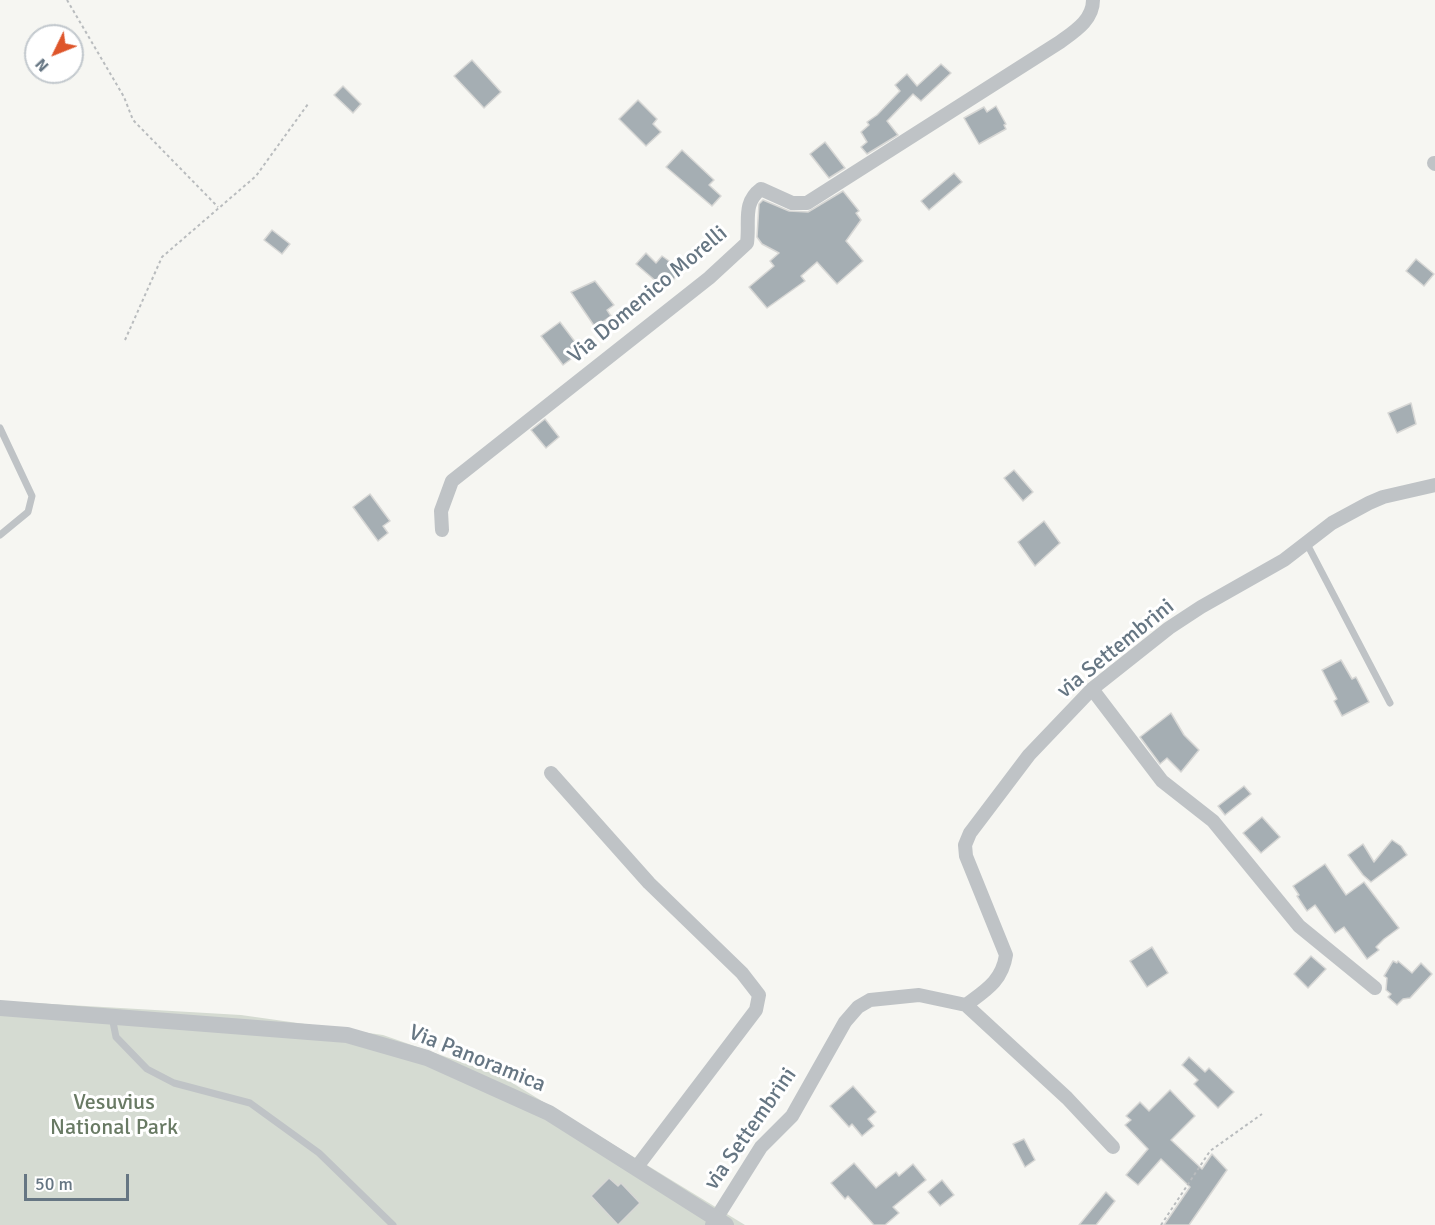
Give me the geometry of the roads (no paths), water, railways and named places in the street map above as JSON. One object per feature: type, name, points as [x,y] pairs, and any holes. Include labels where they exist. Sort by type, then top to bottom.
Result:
[{"type":"street","name":"Via Domenico Morelli","points":[[441,530],[441,511],[452,481],[709,278],[747,243],[748,207],[757,192],[761,189],[792,203],[807,203],[1060,42],[1083,24],[1090,15],[1093,0]]},
{"type":"street","name":"via Settembrini","points":[[718,1223],[761,1147],[792,1116],[845,1022],[858,1007],[870,1000],[919,995],[966,1005],[995,984],[1004,970],[1006,955],[966,856],[965,845],[970,833],[1029,755],[1092,689],[1169,628],[1284,560],[1332,524],[1383,497],[1435,485]]},
{"type":"street","points":[[1092,689],[1162,781],[1213,821],[1299,926],[1376,988]]},
{"type":"street","points":[[551,773],[649,883],[742,973],[759,995],[756,1010],[636,1168]]},
{"type":"street","points":[[966,1005],[1067,1098],[1113,1148]]},
{"type":"street","name":"Via Panoramica","points":[[0,1008],[347,1035],[426,1058],[549,1113],[718,1223]]},
{"type":"lane","points":[[0,428],[32,496],[28,512],[0,535]]},
{"type":"lane","points":[[1306,542],[1390,702]]},
{"type":"lane","points":[[112,1017],[116,1037],[147,1069],[174,1083],[250,1103],[319,1153],[393,1225]]},
{"type":"park label","name":"Vesuvius National Park","points":[[114,1116]]}]
